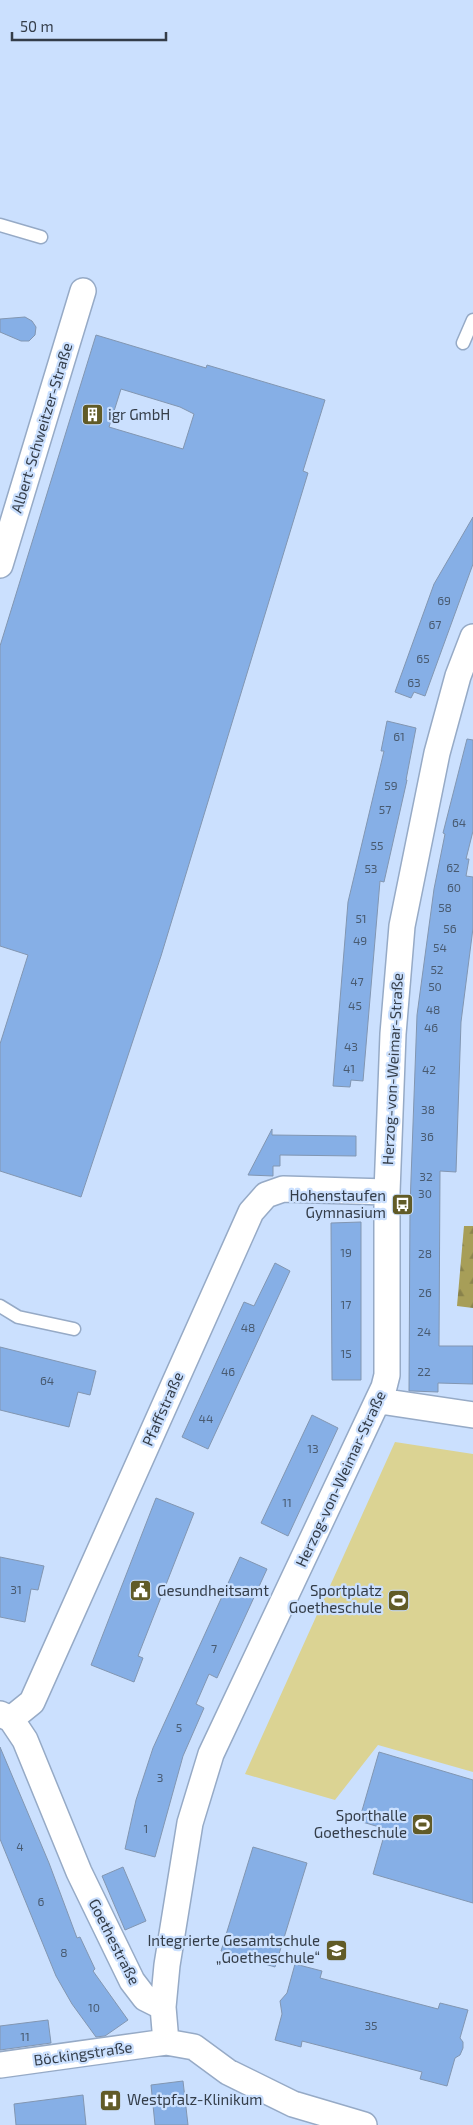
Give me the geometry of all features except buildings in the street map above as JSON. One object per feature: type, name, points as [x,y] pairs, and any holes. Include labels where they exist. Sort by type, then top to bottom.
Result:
[{"type":"street","name":"Albert-Schweitzer-Straße","points":[[0,565],[83,292]]},
{"type":"street","name":"Herzog-von-Weimar-Straße","points":[[163,2006],[167,1965],[190,1824],[212,1754],[380,1401],[387,1375],[387,1192],[393,1034],[402,926],[437,753],[458,676],[473,637]]},
{"type":"street","name":"Pfaffstraße","points":[[5,1716],[32,1702],[251,1212],[266,1194],[284,1189],[387,1192]]},
{"type":"street","points":[[380,1401],[473,1415]]},
{"type":"street","name":"Goethestraße","points":[[5,1716],[25,1740],[79,1872],[132,1981],[145,1998],[163,2006]]},
{"type":"street","points":[[163,2006],[166,2042],[194,2047],[228,2072],[293,2104],[364,2125]]},
{"type":"street","name":"Böckingstraße","points":[[0,2065],[166,2042]]},
{"type":"lane","points":[[0,225],[41,237]]},
{"type":"lane","points":[[463,343],[473,320]]},
{"type":"lane","points":[[0,1306],[18,1318],[74,1329]]},
{"type":"green space","points":[[464,1226],[473,1226],[473,1308],[457,1306]]},
{"type":"shaded area","name":"Sportplatz Goetheschule","points":[[395,1442],[473,1454],[473,1772],[378,1745],[335,1800],[245,1774]]},
{"type":"place","name":"igr GmbH","points":[[92,415]]},
{"type":"place","name":"Hohenstaufen Gymnasium","points":[[402,1205]]},
{"type":"place","name":"Gesundheitsamt","points":[[141,1591]]},
{"type":"place","name":"Sportplatz Goetheschule","points":[[398,1600]]},
{"type":"place","name":"Sporthalle Goetheschule","points":[[423,1825]]},
{"type":"place","name":"Integrierte Gesamtschule „Goetheschule“","points":[[336,1950]]},
{"type":"place","name":"Westpfalz-Klinikum","points":[[111,2100]]}]
